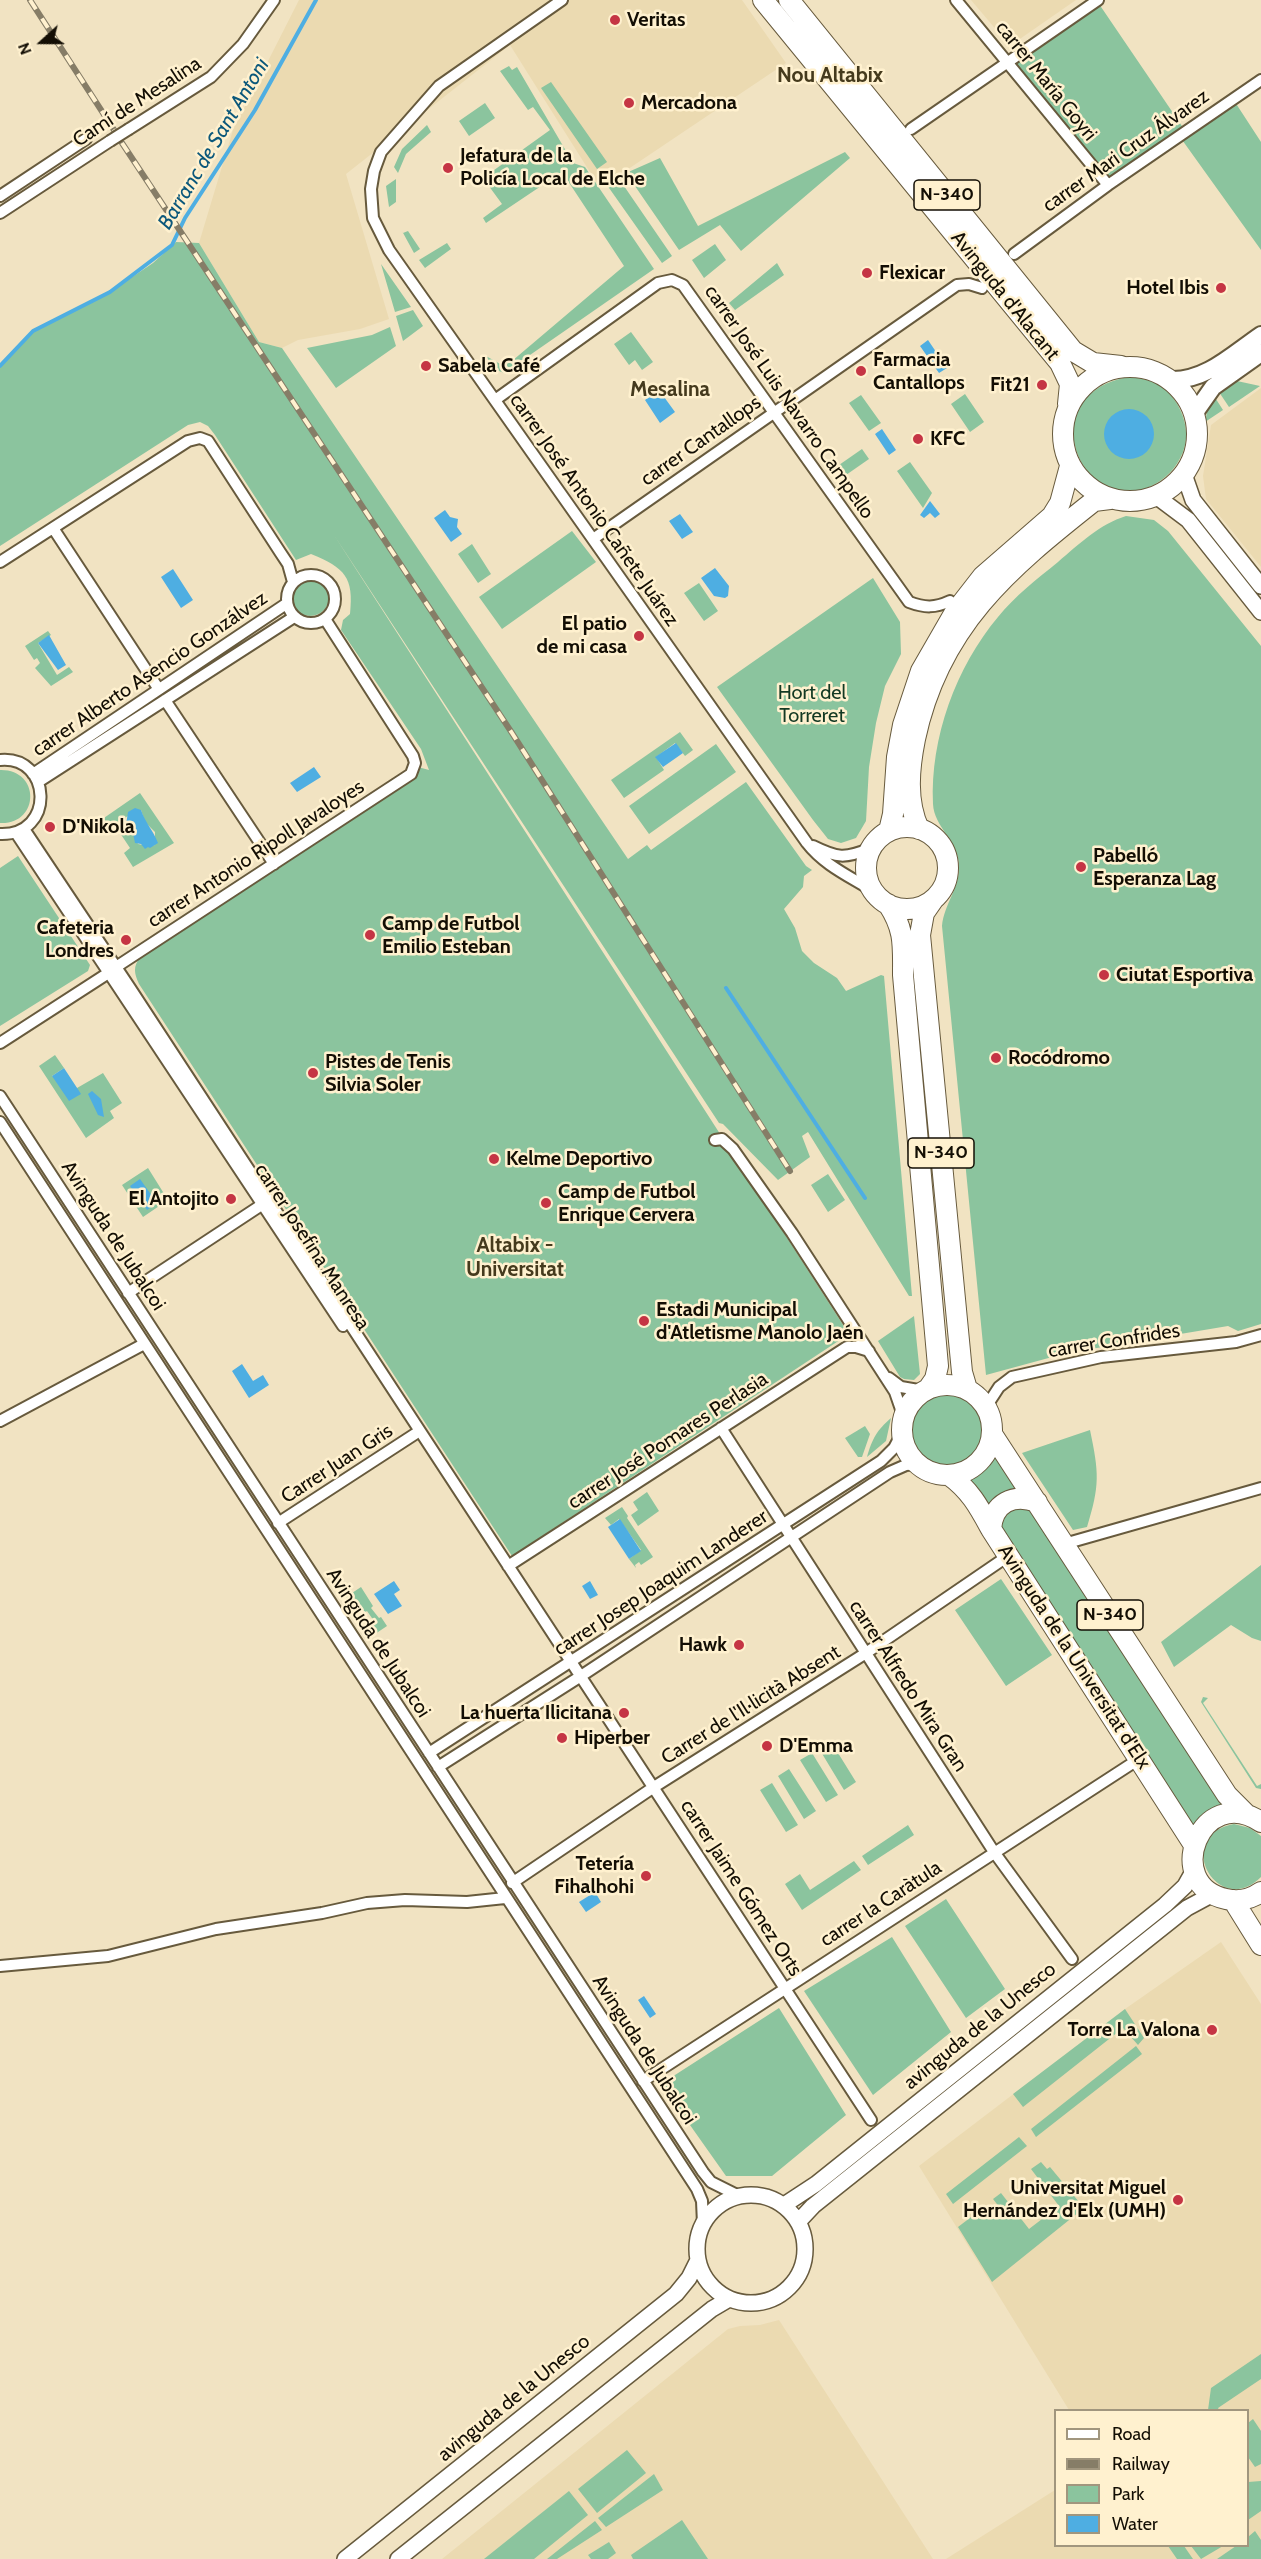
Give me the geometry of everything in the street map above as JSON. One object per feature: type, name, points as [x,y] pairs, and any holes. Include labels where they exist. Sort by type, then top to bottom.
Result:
[{"type":"highway","name":"Avinguda d'Alacant","points":[[763,0],[1060,363],[1070,384],[1068,404]]},
{"type":"highway","name":"Avinguda d'Alacant","points":[[789,0],[1073,351],[1093,363],[1121,366]]},
{"type":"highway","name":"N-340","points":[[1110,499],[1093,491],[1079,479],[1070,466],[1063,444],[1063,423],[1068,404],[1083,384],[1097,374],[1121,366],[1147,368],[1171,380],[1186,396],[1194,414],[1197,437],[1185,477]]},
{"type":"highway","name":"N-340","points":[[889,831],[903,725],[921,671],[955,612],[983,576],[1052,516],[1060,503],[1070,466]]},
{"type":"highway","points":[[873,891],[867,879],[866,866],[871,848],[882,835],[889,831],[904,827],[919,828],[910,803],[913,751],[926,699],[949,647],[985,597],[1006,574],[1094,501],[1110,499],[1132,501],[1156,496],[1185,477]]},
{"type":"highway","name":"N-340","points":[[919,828],[939,842],[947,856],[946,880],[924,913],[920,935],[962,1372],[967,1389]]},
{"type":"highway","name":"N-340","points":[[873,891],[888,904],[900,923],[903,937],[903,975],[937,1355],[935,1379],[911,1403],[903,1425]]},
{"type":"highway","points":[[888,904],[903,909],[913,909],[933,900]]},
{"type":"highway","points":[[926,1390],[944,1384],[967,1389],[981,1399],[986,1407]]},
{"type":"highway","name":"N-340","points":[[986,1407],[993,1434],[1227,1795],[1254,1818]]},
{"type":"highway","points":[[903,1425],[910,1455],[917,1464]]},
{"type":"highway","points":[[949,1475],[970,1469],[978,1463],[986,1454],[993,1434]]},
{"type":"highway","name":"N-340","points":[[917,1464],[932,1472],[949,1475]]},
{"type":"highway","name":"Avinguda de la Universitat d'Elx","points":[[949,1475],[966,1488],[1194,1845]]},
{"type":"highway","points":[[991,1529],[992,1519],[1003,1503],[1014,1498],[1026,1498],[1036,1502]]},
{"type":"highway","name":"N-340","points":[[1194,1845],[1203,1828],[1218,1817],[1237,1813],[1254,1818]]},
{"type":"highway","points":[[1194,1845],[1194,1870],[1198,1879],[1213,1894],[1233,1900],[1246,1899],[1261,1892]]},
{"type":"highway","points":[[1233,1900],[1261,1945]]},
{"type":"main road","points":[[1171,380],[1183,380],[1204,374],[1261,335]]},
{"type":"main road","points":[[1194,414],[1213,387],[1261,353]]},
{"type":"main road","points":[[1185,477],[1197,505],[1261,586]]},
{"type":"main road","points":[[1156,496],[1188,520],[1261,612]]},
{"type":"main road","name":"avinguda de la Unesco","points":[[784,2205],[825,2177],[1165,1905],[1185,1886],[1194,1870]]},
{"type":"main road","name":"avinguda de la Unesco","points":[[798,2222],[813,2206],[1187,1908],[1213,1894]]},
{"type":"main road","points":[[755,2194],[784,2205],[798,2222],[804,2238],[805,2252],[803,2266],[796,2279],[784,2292],[770,2300],[757,2303],[729,2299],[709,2284],[698,2260],[698,2238],[703,2224],[718,2205],[739,2196],[755,2194]]},
{"type":"main road","name":"avinguda de la Unesco","points":[[345,2559],[676,2294],[689,2278],[698,2260]]},
{"type":"main road","points":[[398,2559],[706,2314],[729,2299]]},
{"type":"street","name":"Camí de Mesalina","points":[[0,213],[211,76],[243,44],[274,0]]},
{"type":"street","name":"carrer José Antonio Cañete Juárez","points":[[562,0],[439,86],[381,152],[374,171],[371,189],[373,218],[387,247],[807,843],[816,855],[829,865],[873,891]]},
{"type":"street","name":"carrer María Goyri","points":[[956,0],[1108,185]]},
{"type":"street","points":[[911,129],[1098,0]]},
{"type":"street","name":"carrer Mari Cruz Álvarez","points":[[1014,255],[1108,185],[1261,80]]},
{"type":"street","points":[[0,196],[86,139]]},
{"type":"street","name":"carrer José Luis Navarro Campello","points":[[495,400],[658,283],[672,280],[683,285],[692,295],[909,602],[925,607],[938,606],[950,601]]},
{"type":"street","name":"carrer Cantallops","points":[[593,539],[957,285],[969,284],[982,288]]},
{"type":"street","points":[[0,562],[188,441],[200,438],[208,441],[288,564],[293,582]]},
{"type":"street","points":[[53,528],[158,688]]},
{"type":"street","points":[[306,575],[314,575],[328,582],[333,588],[334,605],[325,619],[309,624],[294,617],[286,604],[288,589],[293,582],[306,575]]},
{"type":"street","name":"carrer Alberto Asencio Gonzálvez","points":[[36,778],[158,688],[286,604]]},
{"type":"street","name":"carrer Alberto Asencio Gonzálvez","points":[[36,778],[165,700],[294,617]]},
{"type":"street","name":"carrer Antonio Ripoll Javaloyes","points":[[0,1043],[411,774],[412,756],[325,619]]},
{"type":"street","points":[[165,700],[274,864]]},
{"type":"street","points":[[0,760],[20,764],[36,778],[41,802],[38,812],[20,831],[0,834]]},
{"type":"street","name":"carrer Josefina Manresa","points":[[20,831],[508,1566],[569,1664]]},
{"type":"street","name":"carrer José Antonio Cañete Juárez","points":[[807,843],[829,855],[843,857],[871,848]]},
{"type":"street","name":"carrer Josefina Manresa","points":[[113,969],[263,1204],[569,1664]]},
{"type":"street","name":"Avinguda de Jubalcoi","points":[[0,1096],[643,2081],[711,2182],[739,2196]]},
{"type":"street","name":"Avinguda de Jubalcoi","points":[[0,1122],[697,2189],[702,2201],[703,2224]]},
{"type":"street","points":[[715,1140],[722,1139],[733,1149],[856,1329],[895,1392],[903,1425]]},
{"type":"street","points":[[129,1293],[263,1204]]},
{"type":"street","points":[[848,1347],[856,1329]]},
{"type":"street","name":"carrer Confrides","points":[[986,1407],[999,1387],[1012,1377],[1101,1357],[1236,1342],[1261,1335]]},
{"type":"street","points":[[0,1421],[144,1344]]},
{"type":"street","points":[[848,1347],[856,1347],[871,1355],[901,1387],[926,1390]]},
{"type":"street","name":"carrer José Pomares Perlasia","points":[[508,1566],[848,1347]]},
{"type":"street","name":"carrer Josep Joaquim Landerer","points":[[429,1753],[881,1461],[894,1448],[903,1425]]},
{"type":"street","name":"carrer Alfredo Mira Gran","points":[[721,1428],[994,1852],[1072,1959]]},
{"type":"street","name":"Carrer Juan Gris","points":[[278,1523],[414,1434]]},
{"type":"street","name":"carrer Josep Joaquim Landerer","points":[[438,1767],[581,1676],[890,1472],[906,1465],[917,1464]]},
{"type":"street","points":[[1064,1544],[1261,1488]]},
{"type":"street","name":"Carrer de l'Il·licità Absent","points":[[512,1883],[654,1787],[866,1653],[1008,1556]]},
{"type":"street","name":"carrer Jaime Gómez Orts","points":[[569,1664],[581,1676],[871,2120]]},
{"type":"street","name":"carrer la Caràtula","points":[[643,2081],[1139,1758]]},
{"type":"street","points":[[0,1966],[108,1956],[216,1929],[322,1913],[367,1903],[405,1900],[467,1902],[506,1898]]},
{"type":"shaded area","points":[[299,0],[742,0],[786,63],[600,188],[510,45],[346,174],[389,319],[360,329],[298,340],[282,348],[259,342],[199,243],[233,130]]},
{"type":"shaded area","points":[[971,0],[1076,0],[1014,43],[1004,39]]},
{"type":"shaded area","points":[[1261,388],[1261,567],[1206,499],[1203,476],[1211,425]]},
{"type":"shaded area","name":"Universitat Miguel Hernández d'Elx (UMH)","points":[[1221,1942],[1261,2004],[1261,2559],[946,2559],[1054,2491],[1054,2547],[1249,2547],[1249,2409],[1068,2409],[919,2166],[1125,2009]]},
{"type":"shaded area","points":[[779,2320],[933,2559],[442,2559],[728,2329]]},
{"type":"green space","points":[[1097,1],[1186,132],[1233,99],[1261,142],[1261,250],[1180,137],[1108,185],[1008,62]]},
{"type":"green space","points":[[509,66],[512,70],[517,67],[573,163],[585,167],[654,269],[504,373],[494,369],[486,356],[502,365],[512,361],[624,266],[562,172],[486,223],[483,218],[502,204],[483,178],[550,130],[533,107],[528,110],[500,71]]},
{"type":"green space","points":[[551,82],[607,162],[597,169],[541,88]]},
{"type":"green space","points":[[485,103],[495,118],[469,136],[459,121]]},
{"type":"green space","points":[[427,125],[431,132],[406,154],[398,173],[394,167],[402,149]]},
{"type":"green space","points":[[845,152],[850,158],[741,251],[720,225],[679,250],[626,173],[660,158],[698,226]]},
{"type":"green space","points":[[613,170],[672,256],[662,263],[602,178]]},
{"type":"green space","points":[[396,179],[396,202],[389,207],[386,186]]},
{"type":"green space","points":[[408,231],[420,249],[414,253],[403,233]]},
{"type":"green space","name":"Kelme Deportivo","points":[[176,242],[199,243],[259,342],[282,348],[628,859],[647,845],[651,850],[746,782],[806,866],[812,870],[804,876],[803,887],[784,909],[795,928],[802,951],[814,963],[837,978],[846,991],[881,975],[884,976],[912,1296],[909,1296],[808,1132],[802,1136],[810,1157],[778,1180],[723,1124],[719,1123],[334,535],[849,1334],[512,1556],[139,984],[135,973],[140,957],[418,767],[429,770],[421,749],[341,630],[343,620],[350,614],[351,601],[345,575],[332,564],[311,554],[296,560],[215,435],[208,426],[200,422],[188,425],[0,546],[0,366],[33,331],[110,292],[153,263]]},
{"type":"green space","points":[[447,243],[451,249],[425,268],[419,260]]},
{"type":"green space","points":[[715,244],[726,260],[704,278],[692,260]]},
{"type":"green space","points":[[777,263],[784,275],[735,310],[729,303]]},
{"type":"green space","points":[[381,264],[411,307],[395,312]]},
{"type":"green space","points":[[413,310],[423,326],[403,341],[396,316]]},
{"type":"green space","points":[[390,327],[396,346],[336,388],[307,348],[372,335]]},
{"type":"green space","points":[[631,332],[653,362],[642,370],[635,360],[629,365],[614,344]]},
{"type":"green space","points":[[1128,377],[1154,383],[1169,393],[1183,416],[1186,435],[1183,452],[1169,473],[1149,487],[1125,492],[1103,485],[1087,470],[1076,450],[1074,428],[1080,406],[1098,388]]},
{"type":"green space","points":[[1233,381],[1260,386],[1229,407],[1219,392]]},
{"type":"green space","points":[[965,394],[984,422],[970,432],[951,404]]},
{"type":"green space","points":[[861,395],[881,423],[869,431],[849,403]]},
{"type":"green space","points":[[1214,396],[1223,410],[1205,422],[1208,407]]},
{"type":"green space","points":[[862,449],[869,459],[846,475],[839,465]]},
{"type":"green space","points":[[910,462],[932,493],[923,508],[897,471]]},
{"type":"green space","name":"Ciutat Esportiva","points":[[1126,516],[1154,520],[1168,531],[1261,646],[1261,1324],[1238,1331],[1228,1326],[1067,1353],[986,1375],[942,926],[957,881],[959,865],[955,849],[934,812],[933,779],[936,754],[941,729],[958,681],[983,637],[998,617],[1026,588],[1082,542],[1107,524]]},
{"type":"green space","points":[[572,531],[596,562],[502,629],[479,597]]},
{"type":"green space","points":[[472,544],[491,574],[478,583],[458,554]]},
{"type":"green space","points":[[310,578],[324,583],[329,597],[324,611],[310,616],[296,611],[291,597],[296,583]]},
{"type":"green space","name":"Hort del Torreret","points":[[873,578],[900,622],[901,654],[885,686],[876,723],[869,767],[866,821],[856,838],[841,843],[828,839],[717,687]]},
{"type":"green space","points":[[699,583],[718,611],[704,621],[684,593]]},
{"type":"green space","points":[[48,631],[51,635],[38,643],[57,675],[69,667],[73,672],[51,686],[35,668],[40,663],[37,658],[34,660],[25,646]]},
{"type":"green space","points":[[680,732],[693,750],[685,756],[675,743],[656,757],[664,770],[624,798],[611,780]]},
{"type":"green space","points":[[716,744],[736,772],[649,834],[629,806]]},
{"type":"green space","points":[[0,770],[13,772],[23,778],[29,787],[30,797],[23,815],[13,821],[0,823]]},
{"type":"green space","points":[[140,793],[174,843],[133,867],[124,853],[130,848],[118,830],[126,825],[132,830],[138,844],[155,845],[155,832],[145,822],[141,810],[107,830],[101,820]]},
{"type":"green space","points":[[18,856],[90,965],[88,971],[0,1026],[0,868]]},
{"type":"green space","points":[[55,1055],[64,1068],[52,1076],[77,1088],[103,1073],[122,1103],[110,1111],[114,1118],[86,1138],[39,1066]]},
{"type":"green space","points":[[148,1168],[168,1200],[143,1217],[122,1185]]},
{"type":"green space","points":[[828,1174],[845,1200],[828,1212],[811,1185]]},
{"type":"green space","points":[[914,1316],[920,1374],[914,1380],[900,1377],[878,1341]]},
{"type":"green space","points":[[947,1395],[960,1398],[972,1405],[979,1417],[982,1430],[979,1443],[972,1455],[960,1462],[947,1465],[934,1462],[922,1455],[915,1443],[912,1430],[915,1417],[922,1405],[934,1398]]},
{"type":"green space","points":[[891,1418],[886,1441],[867,1457],[876,1435]]},
{"type":"green space","points":[[865,1426],[870,1434],[862,1457],[858,1457],[845,1438]]},
{"type":"green space","points":[[1090,1430],[1095,1457],[1096,1489],[1087,1527],[1073,1530],[1022,1453]]},
{"type":"green space","points":[[996,1450],[1022,1489],[992,1510],[966,1479],[986,1465]]},
{"type":"green space","points":[[647,1492],[659,1511],[638,1526],[631,1515],[638,1510],[633,1502]]},
{"type":"green space","points":[[1013,1501],[1032,1505],[1229,1803],[1208,1812],[1193,1828],[997,1529]]},
{"type":"green space","points":[[622,1507],[653,1557],[641,1565],[639,1562],[635,1565],[636,1568],[629,1559],[641,1550],[619,1519],[611,1525],[605,1518]]},
{"type":"green space","points":[[1261,1565],[1261,1641],[1231,1625],[1174,1667],[1161,1642]]},
{"type":"green space","points":[[1001,1579],[1052,1655],[1006,1686],[955,1610]]},
{"type":"green space","points":[[361,1587],[373,1606],[371,1608],[387,1626],[372,1636],[366,1628],[374,1621],[367,1611],[359,1616],[346,1597]]},
{"type":"green space","points":[[1203,1697],[1208,1698],[1203,1703],[1257,1786],[1261,1784],[1261,1789],[1256,1788],[1201,1702]]},
{"type":"green space","points":[[830,1740],[856,1782],[844,1790],[818,1747]]},
{"type":"green space","points":[[812,1753],[838,1795],[826,1802],[800,1760]]},
{"type":"green space","points":[[789,1769],[816,1811],[804,1819],[778,1776]]},
{"type":"green space","points":[[772,1783],[798,1825],[786,1832],[760,1790]]},
{"type":"green space","points":[[1234,1824],[1250,1828],[1261,1836],[1261,1877],[1245,1888],[1230,1889],[1217,1882],[1208,1871],[1204,1857],[1206,1843],[1215,1831]]},
{"type":"green space","points":[[908,1825],[914,1835],[868,1865],[862,1856]]},
{"type":"green space","points":[[854,1861],[861,1870],[802,1910],[785,1884],[800,1874],[810,1890]]},
{"type":"green space","points":[[946,1899],[1005,1989],[966,2018],[905,1926]]},
{"type":"green space","points":[[892,1937],[951,2032],[873,2095],[804,1991]]},
{"type":"green space","points":[[779,2008],[846,2115],[772,2176],[726,2176],[661,2084]]},
{"type":"green space","points":[[1125,2009],[1144,2038],[1138,2045],[1123,2028],[1023,2107],[1013,2094]]},
{"type":"green space","points":[[1136,2046],[1142,2054],[1036,2137],[1031,2129]]},
{"type":"green space","points":[[1019,2137],[1027,2146],[953,2204],[946,2194]]},
{"type":"green space","points":[[1041,2162],[1047,2169],[1050,2167],[1084,2208],[992,2282],[958,2227],[979,2211],[986,2219],[1000,2208],[993,2199],[1001,2193],[1029,2229],[1059,2206],[1031,2169]]},
{"type":"green space","points":[[1261,2354],[1261,2379],[1218,2409],[1208,2409],[1211,2388]]},
{"type":"green space","points":[[1253,2419],[1261,2431],[1261,2464],[1255,2467],[1249,2458],[1249,2422]]},
{"type":"green space","points":[[627,2450],[646,2473],[597,2513],[578,2489]]},
{"type":"green space","points":[[654,2474],[663,2490],[606,2527],[598,2518]]},
{"type":"green space","points":[[1261,2481],[1261,2511],[1249,2519],[1249,2482]]},
{"type":"green space","points":[[569,2491],[588,2515],[534,2559],[484,2559]]},
{"type":"green space","points":[[682,2520],[708,2559],[633,2559],[631,2555]]},
{"type":"green space","points":[[595,2521],[602,2530],[557,2559],[547,2559]]},
{"type":"green space","points":[[1255,2531],[1261,2540],[1261,2559],[1217,2559],[1235,2547],[1249,2547],[1249,2536]]},
{"type":"green space","points":[[609,2542],[616,2553],[608,2559],[591,2559],[588,2555]]},
{"type":"green space","points":[[1169,2547],[1185,2547],[1193,2559],[1177,2559]]},
{"type":"green space","points":[[1192,2547],[1221,2547],[1201,2559]]},
{"type":"water","points":[[928,340],[947,368],[939,373],[920,346]]},
{"type":"water","points":[[659,390],[675,412],[660,423],[645,400]]},
{"type":"water","points":[[1124,409],[1134,409],[1147,416],[1154,429],[1154,439],[1147,452],[1134,459],[1124,459],[1115,455],[1108,448],[1104,439],[1104,429],[1108,420],[1115,413]]},
{"type":"water","points":[[882,429],[896,450],[889,455],[875,434]]},
{"type":"water","points":[[930,501],[940,514],[935,518],[930,513],[924,518],[920,515]]},
{"type":"water","points":[[445,510],[450,517],[458,519],[457,527],[462,534],[451,542],[434,518]]},
{"type":"water","points":[[680,514],[693,532],[682,539],[669,521]]},
{"type":"water","points":[[715,568],[729,586],[728,596],[725,598],[714,596],[701,578]]},
{"type":"water","points":[[173,569],[193,600],[181,608],[161,577]]},
{"type":"water","points":[[49,635],[66,665],[58,670],[38,643]]},
{"type":"water","points":[[676,743],[683,753],[663,767],[655,757]]},
{"type":"water","points":[[314,767],[321,777],[297,792],[290,783]]},
{"type":"water","points":[[135,808],[141,810],[158,843],[150,848],[145,849],[141,844],[135,843],[133,833],[126,825],[128,812]]},
{"type":"water","points":[[64,1068],[81,1094],[69,1101],[52,1076]]},
{"type":"water","points":[[92,1091],[101,1099],[104,1117],[98,1115],[88,1094]]},
{"type":"water","points":[[140,1179],[157,1203],[147,1210],[130,1186]]},
{"type":"water","points":[[242,1364],[253,1381],[263,1375],[269,1385],[249,1398],[232,1371]]},
{"type":"water","points":[[620,1519],[641,1551],[629,1559],[608,1527]]},
{"type":"water","points":[[394,1581],[400,1590],[394,1594],[402,1606],[388,1614],[374,1594]]},
{"type":"water","points":[[590,1581],[598,1595],[590,1599],[582,1586]]},
{"type":"water","points":[[595,1892],[601,1902],[586,1912],[579,1902]]},
{"type":"water","points":[[644,1996],[656,2014],[650,2018],[638,2000]]},
{"type":"waterway","name":"Barranc de Sant Antoni","points":[[0,366],[33,331],[110,292],[172,245],[185,218],[255,110],[316,0]]},
{"type":"waterway","points":[[726,988],[865,1198]]},
{"type":"railway","points":[[30,0],[114,130]]},
{"type":"railway","points":[[122,143],[512,733],[790,1171]]},
{"type":"place","name":"Veritas","points":[[615,20]]},
{"type":"place","name":"Mercadona","points":[[629,103]]},
{"type":"place","name":"Jefatura de la Policía Local de Elche","points":[[448,168]]},
{"type":"place","name":"Flexicar","points":[[867,273]]},
{"type":"place","name":"Hotel Ibis","points":[[1221,288]]},
{"type":"place","name":"Sabela Café","points":[[426,366]]},
{"type":"place","name":"Farmacia Cantallops","points":[[861,371]]},
{"type":"place","name":"Fit21","points":[[1042,385]]},
{"type":"place","name":"KFC","points":[[918,439]]},
{"type":"place","name":"El patio de mi casa","points":[[639,636]]},
{"type":"place","name":"D'Nikola","points":[[50,827]]},
{"type":"place","name":"Pabelló Esperanza Lag","points":[[1081,867]]},
{"type":"place","name":"Camp de Futbol Emilio Esteban","points":[[370,935]]},
{"type":"place","name":"Cafeteria Londres","points":[[126,940]]},
{"type":"place","name":"Ciutat Esportiva","points":[[1104,975]]},
{"type":"place","name":"Rocódromo","points":[[996,1058]]},
{"type":"place","name":"Pistes de Tenis Silvia Soler","points":[[313,1073]]},
{"type":"place","name":"Kelme Deportivo","points":[[494,1159]]},
{"type":"place","name":"El Antojito","points":[[231,1199]]},
{"type":"place","name":"Camp de Futbol Enrique Cervera","points":[[546,1203]]},
{"type":"place","name":"Estadi Municipal d'Atletisme Manolo Jaén","points":[[644,1321]]},
{"type":"place","name":"Hawk","points":[[739,1645]]},
{"type":"place","name":"La huerta Ilicitana","points":[[624,1713]]},
{"type":"place","name":"Hiperber","points":[[562,1738]]},
{"type":"place","name":"D'Emma","points":[[767,1746]]},
{"type":"place","name":"Tetería Fihalhohi","points":[[646,1876]]},
{"type":"place","name":"Torre La Valona","points":[[1212,2030]]},
{"type":"place","name":"Universitat Miguel Hernández d'Elx (UMH)","points":[[1178,2200]]},
{"type":"district","name":"Nou Altabix","points":[[830,76]]},
{"type":"district","name":"Mesalina","points":[[670,390]]},
{"type":"district","name":"Altabix - Universitat","points":[[515,1258]]}]
